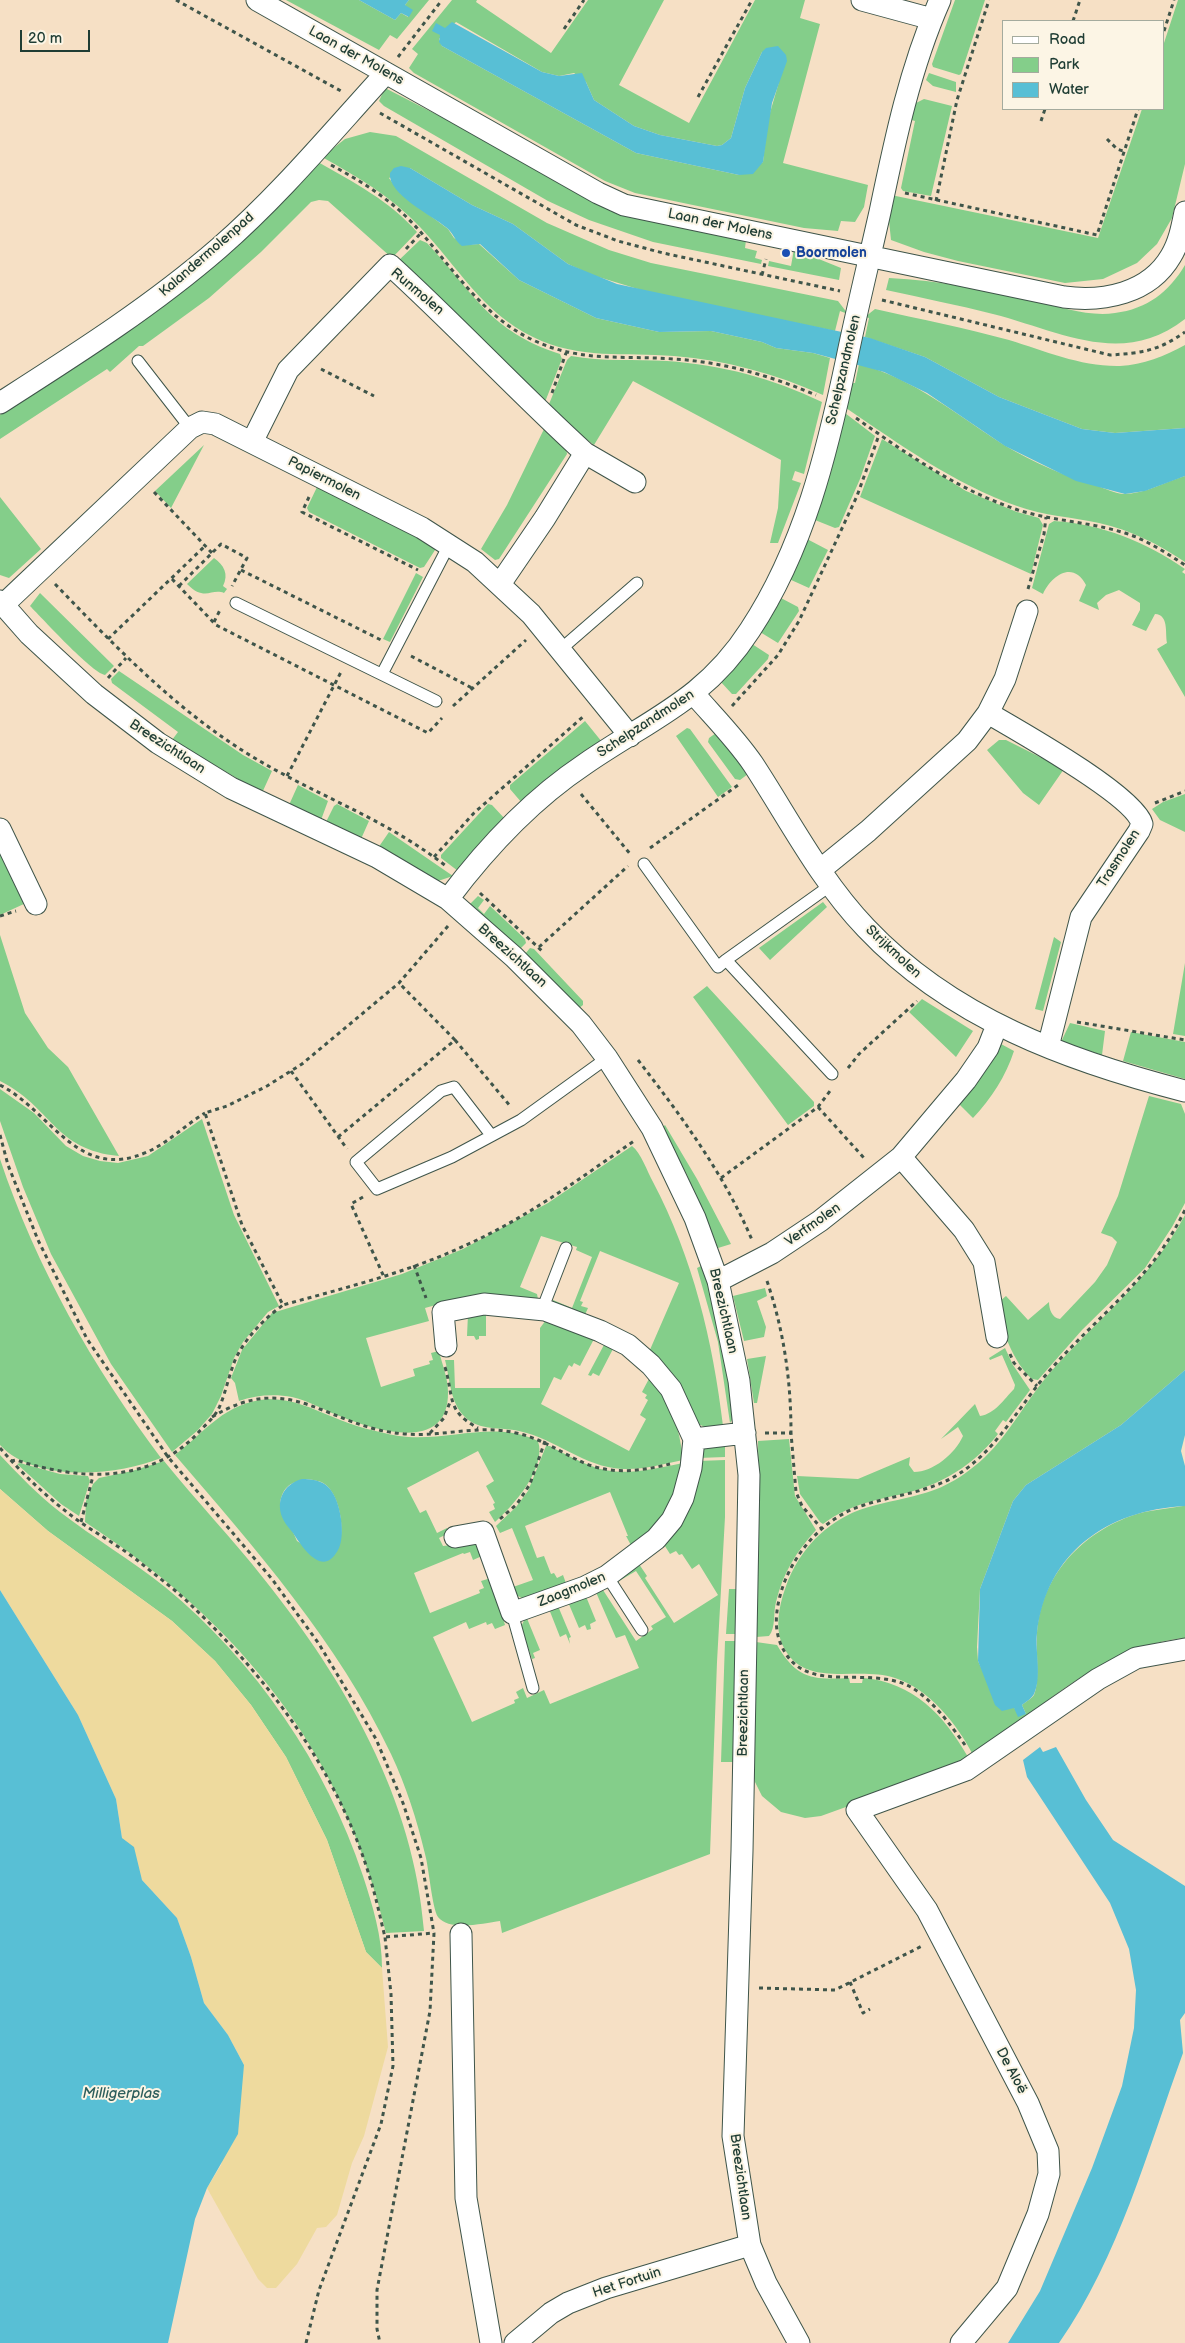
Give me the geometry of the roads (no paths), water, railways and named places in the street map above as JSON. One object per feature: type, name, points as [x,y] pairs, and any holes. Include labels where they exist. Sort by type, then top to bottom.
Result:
[{"type":"street","name":"Laan der Molens","points":[[257,0],[612,200],[1064,297],[1107,298],[1131,290],[1157,273],[1170,258],[1176,247],[1185,212]]},
{"type":"street","points":[[862,0],[932,19]]},
{"type":"street","points":[[870,256],[908,88],[940,0]]},
{"type":"street","name":"Kalandermolenpad","points":[[0,403],[119,325],[167,291],[220,247],[312,155],[386,73]]},
{"type":"street","name":"Schelpzandmolen","points":[[448,899],[494,843],[543,796],[566,777],[694,694],[725,664],[750,631],[784,571],[814,493],[837,406],[870,256]]},
{"type":"street","name":"Runmolen","points":[[252,442],[288,370],[390,265],[462,332],[541,413],[585,452],[635,482]]},
{"type":"street","name":"Papiermolen","points":[[190,428],[202,422],[215,424],[422,528],[475,562],[500,584],[561,649],[630,736]]},
{"type":"street","points":[[2,603],[190,428]]},
{"type":"street","points":[[500,584],[545,518],[585,452]]},
{"type":"street","name":"Breezichtlaan","points":[[2,603],[29,634],[94,694],[158,743],[231,788],[377,857],[448,899],[548,989],[580,1024],[607,1058],[659,1143],[695,1218],[718,1281],[739,1381],[749,1474],[733,2136],[750,2245],[770,2291],[799,2343]]},
{"type":"street","points":[[825,877],[868,831],[946,763],[967,741],[988,714],[1005,679],[1027,611]]},
{"type":"street","name":"Strijkmolen","points":[[694,694],[751,761],[825,877],[866,928],[916,974],[938,991],[997,1025],[1048,1047],[1185,1091]]},
{"type":"street","name":"Trasmolen","points":[[988,714],[1067,760],[1135,811],[1142,824],[1139,832],[1081,917],[1048,1047]]},
{"type":"street","points":[[0,829],[36,904]]},
{"type":"street","name":"Verfmolen","points":[[718,1281],[780,1248],[820,1221],[901,1157],[966,1080],[988,1048],[997,1025]]},
{"type":"street","points":[[901,1157],[964,1230],[984,1262],[997,1337]]},
{"type":"street","points":[[446,1346],[443,1312],[484,1304],[542,1310],[600,1331],[621,1342],[651,1364],[671,1389],[694,1439],[745,1433]]},
{"type":"street","name":"Zaagmolen","points":[[512,1613],[585,1587],[607,1576],[656,1539],[672,1520],[683,1498],[692,1460],[694,1439]]},
{"type":"street","points":[[455,1536],[483,1532],[512,1613]]},
{"type":"street","name":"De Aloë","points":[[961,2343],[1007,2288],[1038,2214],[1049,2174],[1048,2151],[1028,2103],[927,1910],[857,1810],[966,1770],[1098,1679],[1136,1658],[1185,1649]]},
{"type":"street","points":[[461,1934],[466,2198],[491,2343]]},
{"type":"street","name":"Het Fortuin","points":[[515,2343],[551,2313],[568,2303],[606,2288],[750,2245]]},
{"type":"lane","points":[[138,361],[190,428]]},
{"type":"lane","points":[[382,674],[449,545]]},
{"type":"lane","points":[[561,649],[637,583]]},
{"type":"lane","points":[[236,603],[436,700]]},
{"type":"lane","points":[[639,862],[718,967],[825,877]]},
{"type":"lane","points":[[726,960],[832,1074]]},
{"type":"lane","points":[[491,1135],[454,1087],[441,1091],[356,1162],[377,1189],[452,1157],[521,1120],[607,1058]]},
{"type":"lane","points":[[542,1310],[566,1248]]},
{"type":"lane","points":[[607,1576],[642,1630]]},
{"type":"lane","points":[[512,1613],[533,1688]]},
{"type":"water","points":[[359,0],[409,0],[405,5],[413,10],[409,17],[401,13],[395,20]]},
{"type":"water","points":[[452,22],[542,72],[559,76],[582,73],[594,100],[634,126],[660,135],[717,146],[722,145],[731,138],[745,88],[762,52],[766,48],[778,46],[786,55],[787,61],[772,103],[763,162],[753,174],[739,175],[636,153],[442,46],[439,42],[440,35],[432,31],[436,23],[445,28]]},
{"type":"water","points":[[401,166],[410,168],[472,205],[513,224],[568,264],[617,284],[870,338],[925,357],[999,397],[1082,429],[1115,433],[1185,428],[1185,476],[1145,491],[1125,494],[1076,481],[1005,446],[927,393],[884,372],[813,353],[776,348],[762,342],[711,331],[659,332],[596,318],[519,280],[480,244],[462,246],[447,228],[412,204],[396,189],[391,181],[390,173],[394,168]]},
{"type":"water","points":[[1185,1370],[1185,1435],[1181,1451],[1185,1466],[1185,1506],[1157,1509],[1130,1516],[1106,1527],[1085,1541],[1067,1559],[1053,1580],[1043,1605],[1037,1633],[1038,1680],[1033,1695],[1022,1705],[1026,1714],[1018,1717],[1014,1708],[1002,1711],[995,1705],[978,1661],[980,1589],[1013,1501],[1026,1485],[1121,1425]]},
{"type":"water","points":[[302,1479],[315,1480],[325,1484],[332,1491],[338,1506],[342,1524],[341,1541],[333,1557],[327,1561],[321,1561],[308,1553],[286,1524],[281,1514],[280,1501],[285,1490]]},
{"type":"water","name":"Milligerplas","points":[[0,1590],[78,1715],[116,1799],[122,1838],[134,1847],[142,1880],[177,1918],[191,1957],[204,2003],[228,2035],[244,2065],[238,2134],[207,2188],[195,2219],[168,2343],[0,2343]]},
{"type":"water","points":[[1040,1747],[1043,1752],[1056,1747],[1086,1800],[1113,1840],[1185,1886],[1185,2013],[1180,2020],[1183,2053],[1130,2203],[1099,2275],[1080,2310],[1059,2343],[1008,2343],[1040,2291],[1092,2168],[1122,2086],[1134,2028],[1136,1990],[1129,1949],[1110,1903],[1027,1777],[1023,1760]]},
{"type":"place","name":"Boormolen","points":[[786,253]]}]
